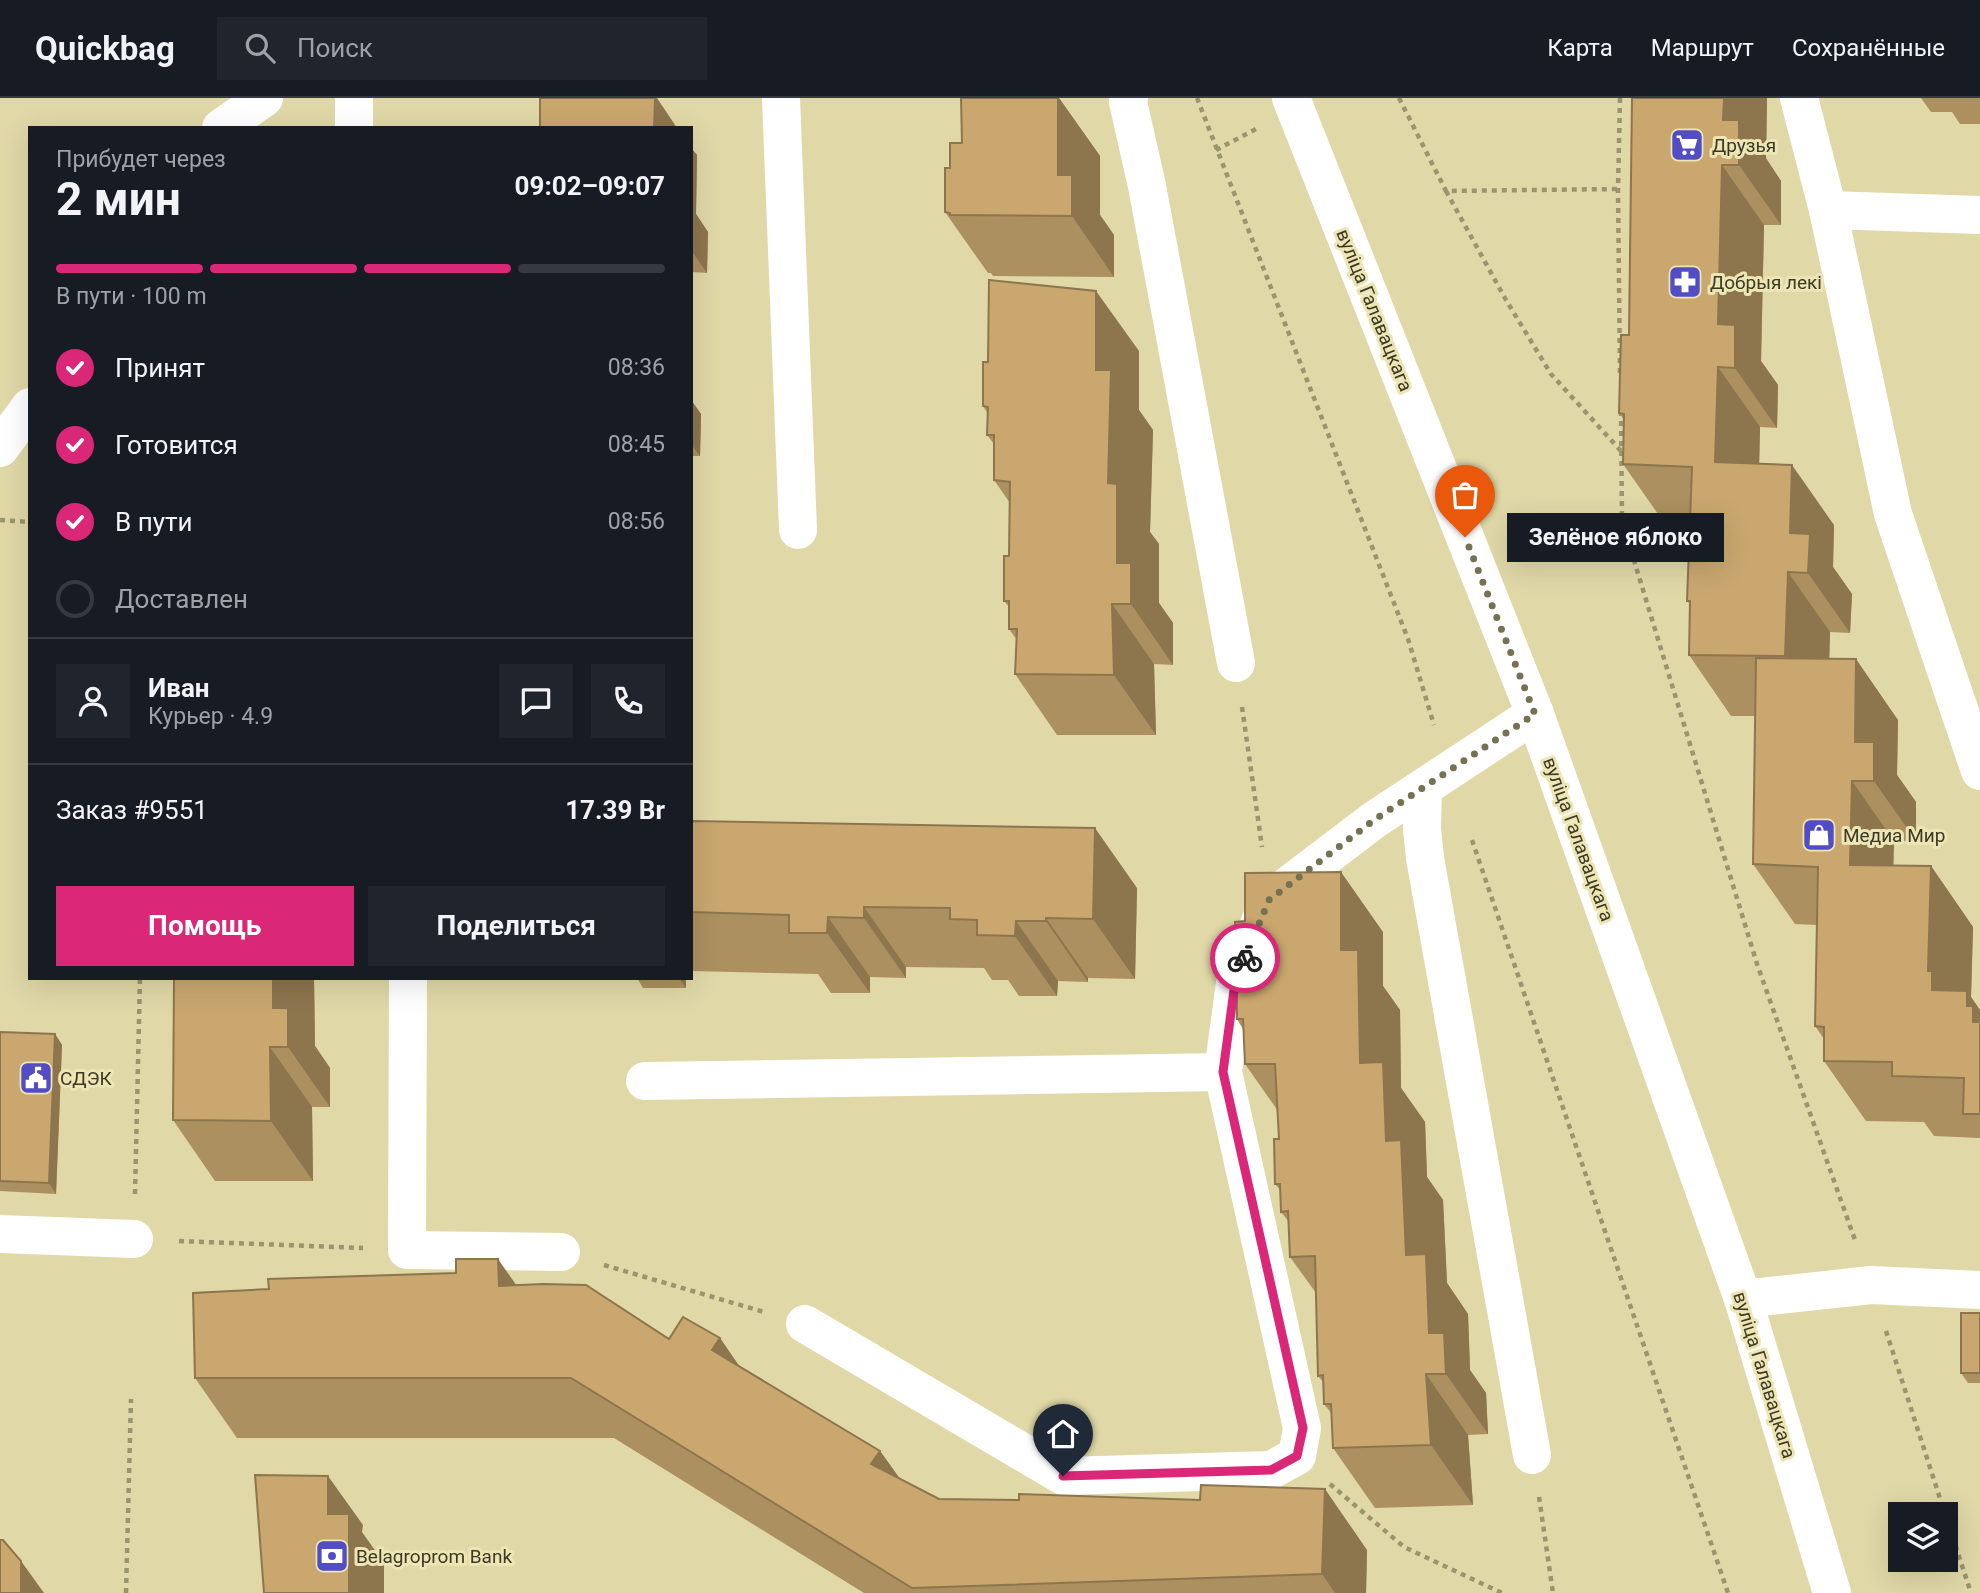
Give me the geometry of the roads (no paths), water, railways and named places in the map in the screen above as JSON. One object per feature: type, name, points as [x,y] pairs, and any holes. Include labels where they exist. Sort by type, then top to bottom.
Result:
[{"type":"street","points":[[224,126],[264,98]]},
{"type":"street","points":[[354,126],[355,98]]},
{"type":"street","points":[[781,98],[798,530]]},
{"type":"street","points":[[1129,98],[1236,663]]},
{"type":"street","name":"вуліца Галавацкага","points":[[1291,98],[1535,714],[1743,1299],[1832,1593]]},
{"type":"street","points":[[1799,98],[1828,210],[1893,514],[1980,771]]},
{"type":"street","points":[[1828,210],[1980,215]]},
{"type":"street","points":[[0,448],[28,410]]},
{"type":"street","points":[[805,1324],[1063,1476],[1271,1470],[1297,1456],[1303,1428],[1223,1072],[1235,983],[1269,900],[1374,820],[1535,714]]},
{"type":"street","points":[[1423,788],[1422,829],[1425,858],[1532,1455]]},
{"type":"street","points":[[408,980],[407,1250],[561,1252]]},
{"type":"street","points":[[645,1081],[1223,1072]]},
{"type":"street","points":[[0,1234],[134,1239]]},
{"type":"street","points":[[1743,1299],[1871,1285],[1980,1290]]},
{"type":"place","name":"Друзья","points":[[1687,145]]},
{"type":"place","name":"Добрыя лекі","points":[[1685,282]]},
{"type":"place","name":"Зелёное яблоко","points":[[1465,537]]},
{"type":"place","name":"Медиа Мир","points":[[1819,835]]},
{"type":"place","name":"СДЭК","points":[[36,1078]]},
{"type":"place","name":"Belagroprom Bank","points":[[332,1556]]}]
